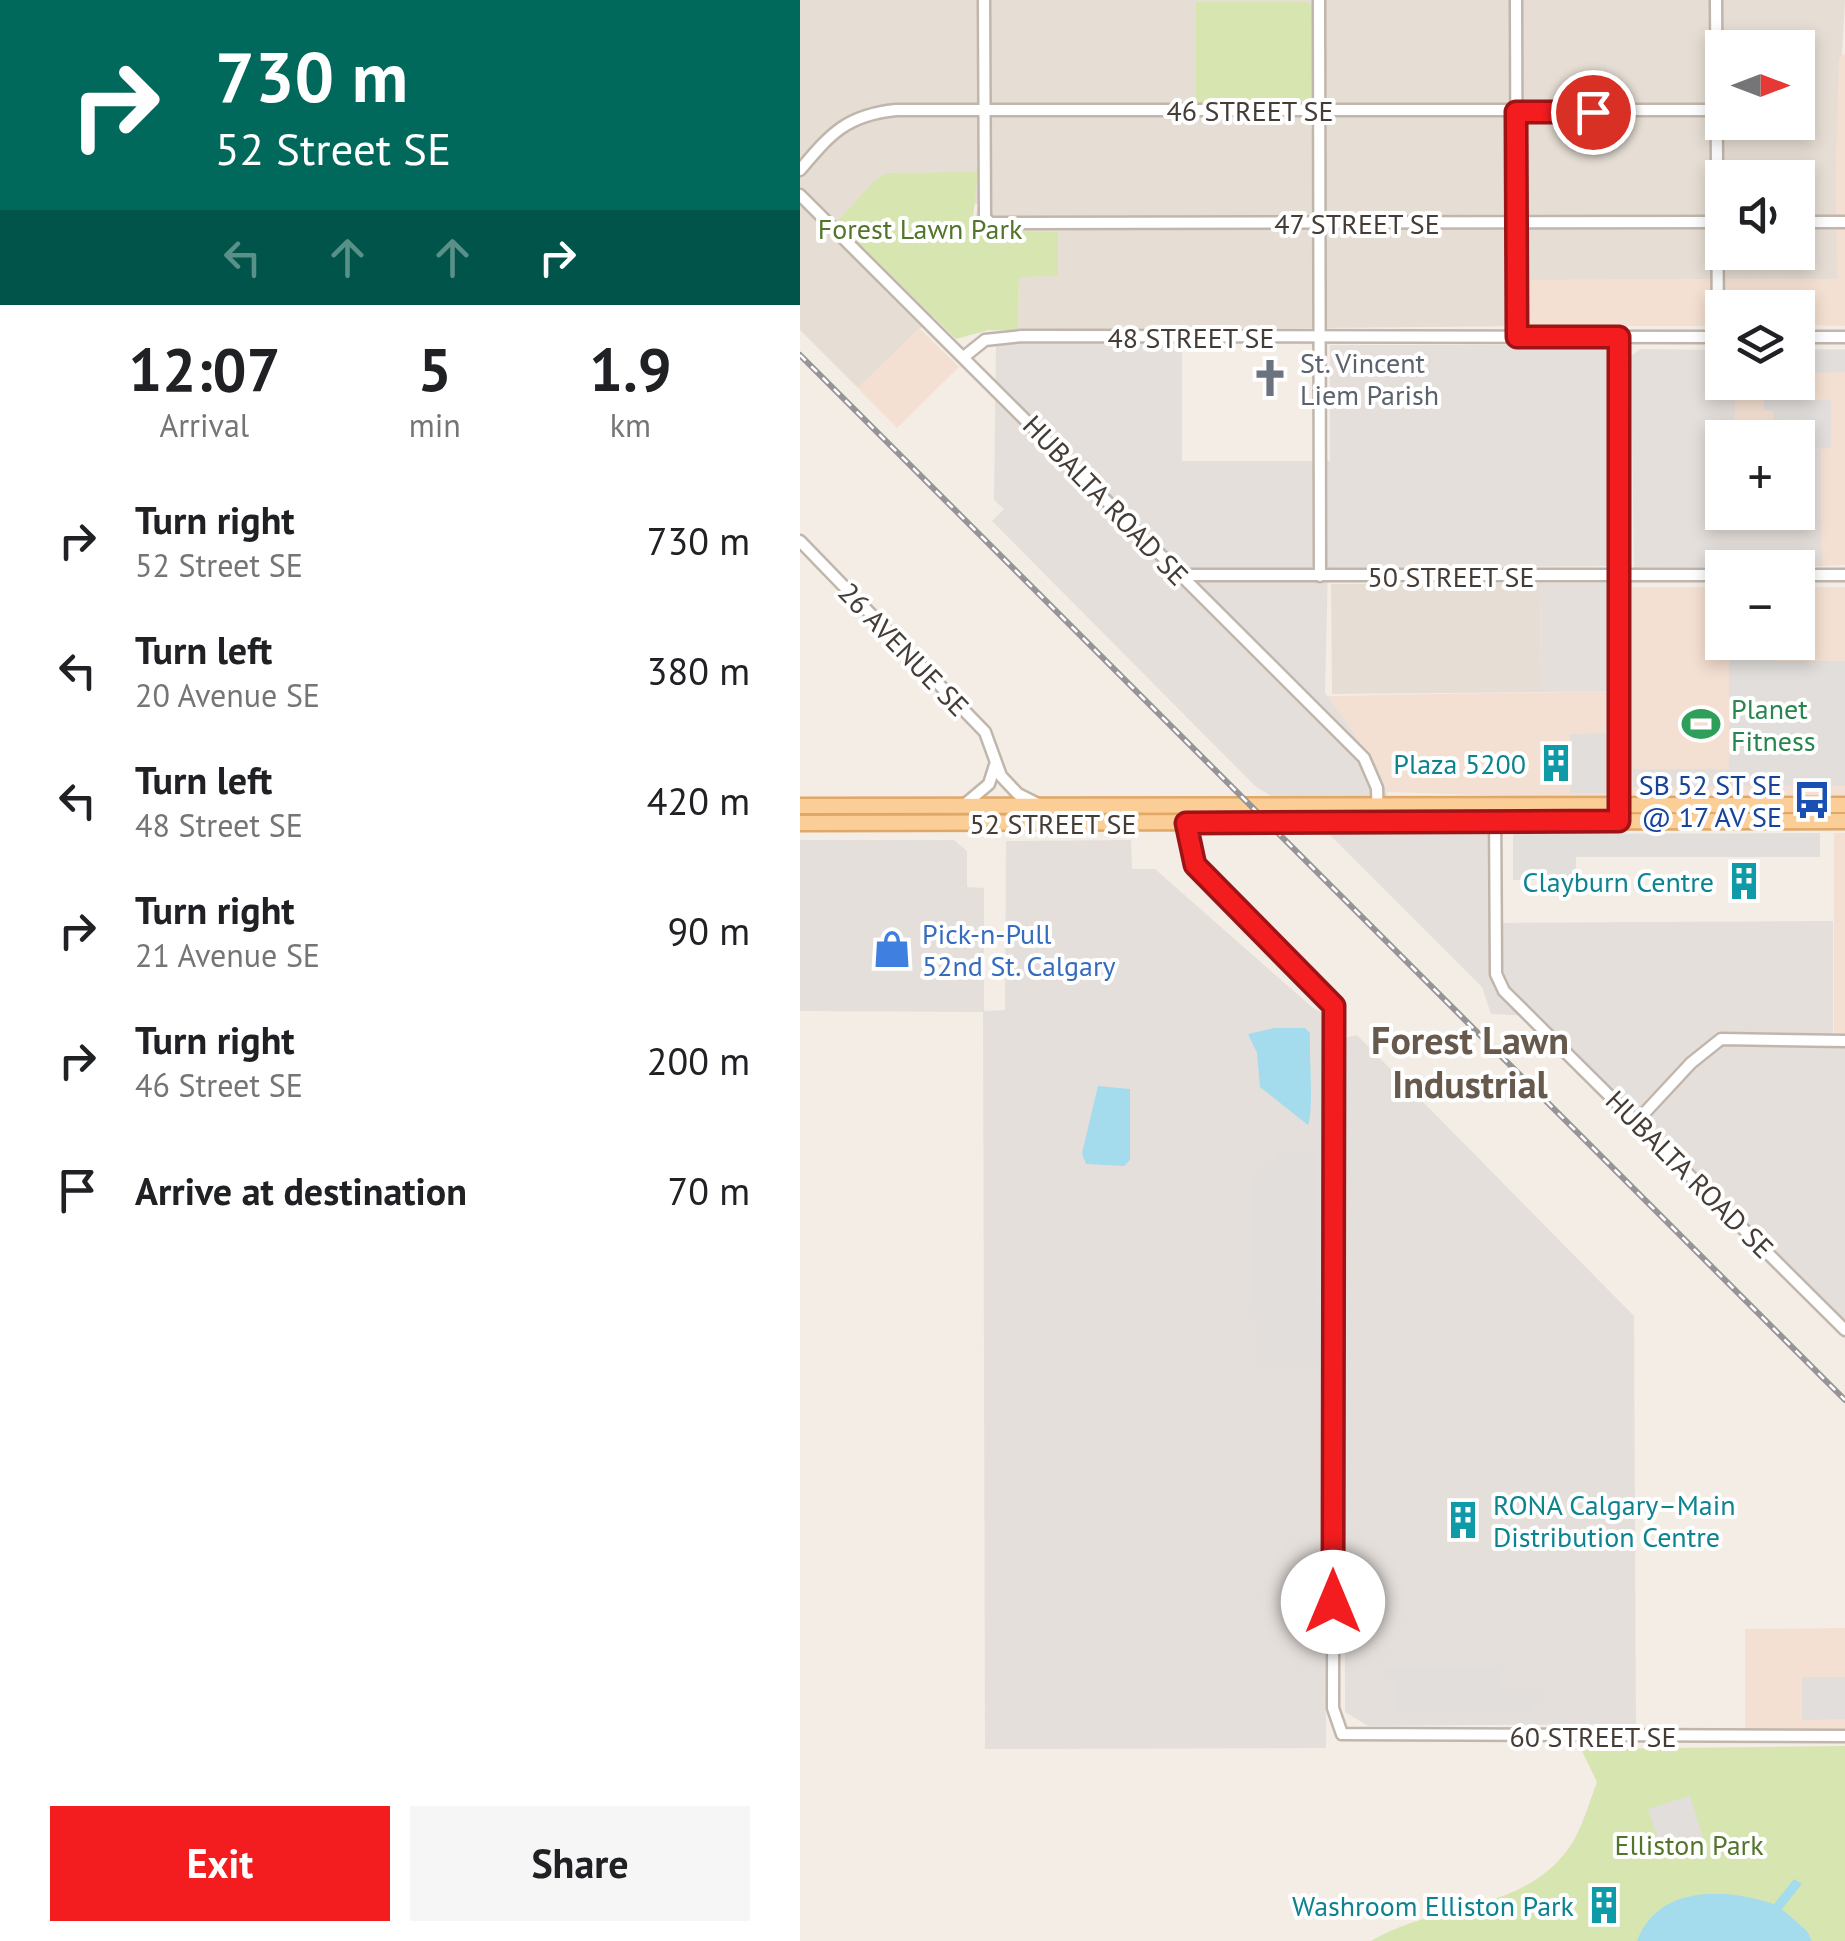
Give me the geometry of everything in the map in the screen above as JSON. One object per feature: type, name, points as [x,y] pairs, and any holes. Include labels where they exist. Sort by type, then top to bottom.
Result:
[{"type":"main road","name":"52 STREET SE","points":[[800,823],[1496,824],[1619,813],[1845,805]]},
{"type":"main road","name":"52 STREET SE","points":[[800,806],[1495,806],[1845,821]]},
{"type":"street","points":[[984,0],[984,110]]},
{"type":"street","points":[[1320,0],[1320,576]]},
{"type":"street","points":[[1516,0],[1517,337]]},
{"type":"street","points":[[1716,0],[1717,30]]},
{"type":"street","name":"46 STREET SE","points":[[800,170],[846,123],[865,114],[984,110],[1705,110]]},
{"type":"street","name":"47 STREET SE","points":[[984,110],[985,218],[991,223],[1705,222]]},
{"type":"street","name":"HUBALTA ROAD SE","points":[[800,194],[1364,758],[1377,788],[1378,823]]},
{"type":"street","points":[[1815,222],[1845,222]]},
{"type":"street","name":"48 STREET SE","points":[[966,356],[986,340],[1000,337],[1705,337]]},
{"type":"street","points":[[1619,337],[1619,813]]},
{"type":"street","points":[[1815,337],[1845,337]]},
{"type":"street","name":"26 AVENUE SE","points":[[800,541],[985,732],[995,764],[1018,794],[1042,806]]},
{"type":"street","name":"50 STREET SE","points":[[1180,575],[1705,575]]},
{"type":"street","points":[[1815,575],[1845,575]]},
{"type":"street","points":[[962,806],[989,784],[995,764]]},
{"type":"street","points":[[1185,806],[1186,823]]},
{"type":"street","points":[[1495,806],[1496,824]]},
{"type":"street","name":"60 STREET SE","points":[[1186,823],[1195,865],[1334,1006],[1333,1708],[1342,1734],[1845,1736]]},
{"type":"street","name":"HUBALTA ROAD SE","points":[[1496,824],[1496,974],[1504,992],[1638,1120],[1845,1330]]},
{"type":"street","points":[[1638,1120],[1691,1063],[1721,1040],[1845,1040]]},
{"type":"shaded area","points":[[800,0],[1845,0],[1836,164],[1838,279],[1530,280],[1530,326],[1018,331],[1019,277],[999,232],[988,235],[974,224],[978,204],[838,222],[933,316],[858,388],[800,330]]},
{"type":"shaded area","points":[[1845,53],[1845,326],[1815,325],[1815,290],[1705,290],[1705,326],[1530,326],[1529,280],[1837,279],[1839,59]]},
{"type":"shaded area","points":[[919,328],[959,367],[897,428],[858,388]]},
{"type":"shaded area","points":[[1022,336],[1182,345],[1182,461],[1330,461],[1330,345],[1613,345],[1614,566],[1328,568],[1325,693],[1377,765],[1387,792],[1387,831],[1493,833],[1496,923],[1833,921],[1833,1046],[1845,1047],[1845,1330],[1529,1016],[1491,1014],[1482,987],[1326,831],[1255,786],[992,521],[1004,509],[994,500],[996,343]]},
{"type":"shaded area","points":[[1640,349],[1705,350],[1705,400],[1736,400],[1735,420],[1705,420],[1705,530],[1815,530],[1815,450],[1821,450],[1822,566],[1815,566],[1815,550],[1705,550],[1705,567],[1634,568],[1631,356]]},
{"type":"shaded area","points":[[1815,349],[1845,349],[1845,565],[1822,566],[1821,450],[1815,450],[1815,420],[1735,420],[1736,400],[1815,400]]},
{"type":"shaded area","points":[[1815,350],[1845,350],[1845,372],[1815,373]]},
{"type":"shaded area","points":[[1764,400],[1831,400],[1831,448],[1815,449],[1815,420],[1773,420],[1773,411],[1764,410]]},
{"type":"shaded area","points":[[1540,583],[1541,692],[1332,694],[1331,584]]},
{"type":"shaded area","points":[[1540,583],[1615,583],[1619,691],[1541,692]]},
{"type":"shaded area","points":[[1632,587],[1705,587],[1705,660],[1815,660],[1815,587],[1845,587],[1845,795],[1632,796]]},
{"type":"shaded area","points":[[1729,660],[1845,661],[1845,786],[1633,787],[1633,769],[1729,769]]},
{"type":"shaded area","points":[[1619,691],[1619,796],[1601,799],[1387,792],[1377,765],[1327,696]]},
{"type":"shaded area","points":[[1606,733],[1606,793],[1570,793],[1570,734]]},
{"type":"shaded area","points":[[1820,833],[1820,857],[1576,857],[1576,880],[1513,880],[1513,834]]},
{"type":"shaded area","points":[[1834,833],[1845,833],[1845,1035],[1834,1035]]},
{"type":"shaded area","points":[[800,840],[954,840],[967,851],[967,887],[984,888],[984,1011],[1005,1010],[1006,841],[1131,840],[1132,869],[1155,869],[1313,1008],[1325,1014],[1326,1748],[985,1749],[983,1012],[800,1011]]},
{"type":"shaded area","points":[[1357,1035],[1634,1316],[1636,1724],[1368,1726],[1345,1712],[1344,1038]]},
{"type":"shaded area","points":[[1279,1151],[1316,1151],[1319,1366],[1256,1367],[1251,1185],[1259,1170],[1274,1162]]},
{"type":"shaded area","points":[[1845,1628],[1845,1729],[1745,1729],[1745,1629]]},
{"type":"shaded area","points":[[1385,1668],[1502,1668],[1502,1689],[1545,1689],[1545,1703],[1534,1704],[1534,1712],[1395,1712],[1395,1680],[1385,1679]]},
{"type":"shaded area","points":[[1802,1677],[1845,1677],[1845,1719],[1802,1720]]},
{"type":"shaded area","points":[[1690,1796],[1704,1841],[1663,1855],[1648,1809]]},
{"type":"green space","points":[[1196,2],[1307,2],[1314,7],[1314,97],[1309,104],[1196,104]]},
{"type":"green space","name":"Forest Lawn Park","points":[[978,172],[973,219],[979,231],[1058,232],[1058,276],[1019,277],[1018,331],[989,330],[956,339],[837,222],[875,180],[888,173]]},
{"type":"green space","name":"Elliston Park","points":[[1845,1746],[1845,1941],[1371,1941],[1397,1928],[1508,1894],[1555,1864],[1578,1833],[1597,1782],[1581,1749]]},
{"type":"water","points":[[1274,1028],[1305,1028],[1310,1033],[1308,1125],[1260,1087],[1257,1053],[1248,1034]]},
{"type":"water","points":[[1098,1086],[1130,1089],[1130,1160],[1124,1166],[1086,1164],[1082,1153]]},
{"type":"water","points":[[1794,1879],[1802,1884],[1782,1909],[1807,1931],[1812,1941],[1637,1941],[1647,1922],[1677,1900],[1716,1894],[1774,1904]]},
{"type":"railway","points":[[800,355],[1845,1400]]},
{"type":"place","name":"St. Vincent Liem Parish","points":[[1270,378]]},
{"type":"place","name":"Planet Fitness","points":[[1701,724]]},
{"type":"place","name":"Plaza 5200","points":[[1556,763]]},
{"type":"place","name":"SB 52 ST SE @ 17 AV SE","points":[[1812,800]]},
{"type":"place","name":"Clayburn Centre","points":[[1744,881]]},
{"type":"place","name":"Pick-n-Pull 52nd St. Calgary","points":[[892,949]]},
{"type":"place","name":"RONA Calgary–Main Distribution Centre","points":[[1463,1520]]},
{"type":"place","name":"Washroom Elliston Park","points":[[1604,1905]]},
{"type":"district","name":"Forest Lawn Industrial","points":[[1470,1061]]},
{"type":"route","points":[[1333,1602],[1334,1006],[1195,865],[1186,840],[1186,823],[1619,821],[1619,337],[1517,337],[1516,112],[1593,112]]}]
